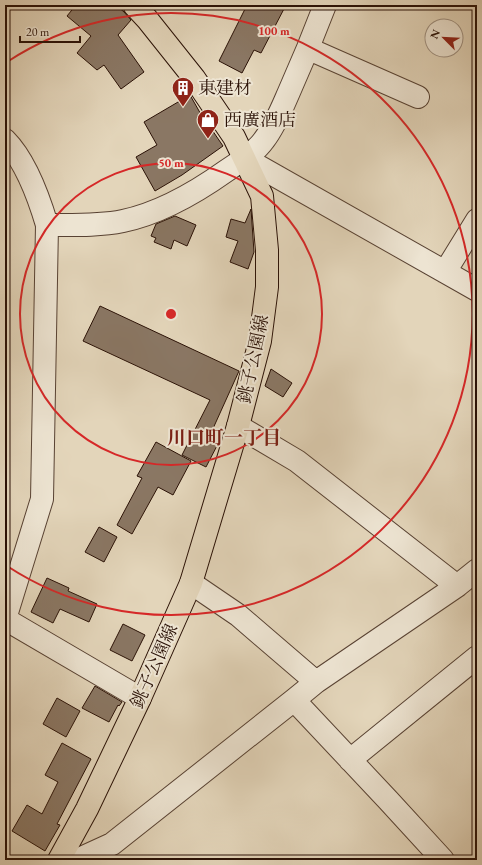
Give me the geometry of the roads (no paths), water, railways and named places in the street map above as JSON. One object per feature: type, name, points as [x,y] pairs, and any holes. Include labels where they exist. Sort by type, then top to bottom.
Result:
[{"type":"main road","name":"銚子公園線","points":[[59,860],[87,810],[140,698],[191,584],[238,426],[260,341],[267,287],[267,250],[262,196],[234,137],[194,78],[134,5]]},
{"type":"street","points":[[48,225],[86,225],[122,221],[146,215],[172,205],[216,179],[244,158],[263,142],[273,128],[308,49],[325,5]]},
{"type":"street","points":[[308,49],[418,97]]},
{"type":"street","points":[[5,140],[13,148],[37,194],[48,225],[42,499],[5,619],[140,698]]},
{"type":"street","points":[[244,158],[477,290]]},
{"type":"street","points":[[445,272],[477,220]]},
{"type":"street","points":[[238,426],[297,462],[457,586]]},
{"type":"street","points":[[78,860],[112,844],[316,682],[457,586],[477,570]]},
{"type":"street","points":[[191,584],[238,615],[316,682]]},
{"type":"street","points":[[350,760],[477,657]]},
{"type":"street","points":[[294,700],[443,860]]},
{"type":"place","name":"東建材","points":[[183,108]]},
{"type":"place","name":"西廣酒店","points":[[208,140]]},
{"type":"district","name":"川口町一丁目","points":[[224,437]]}]
